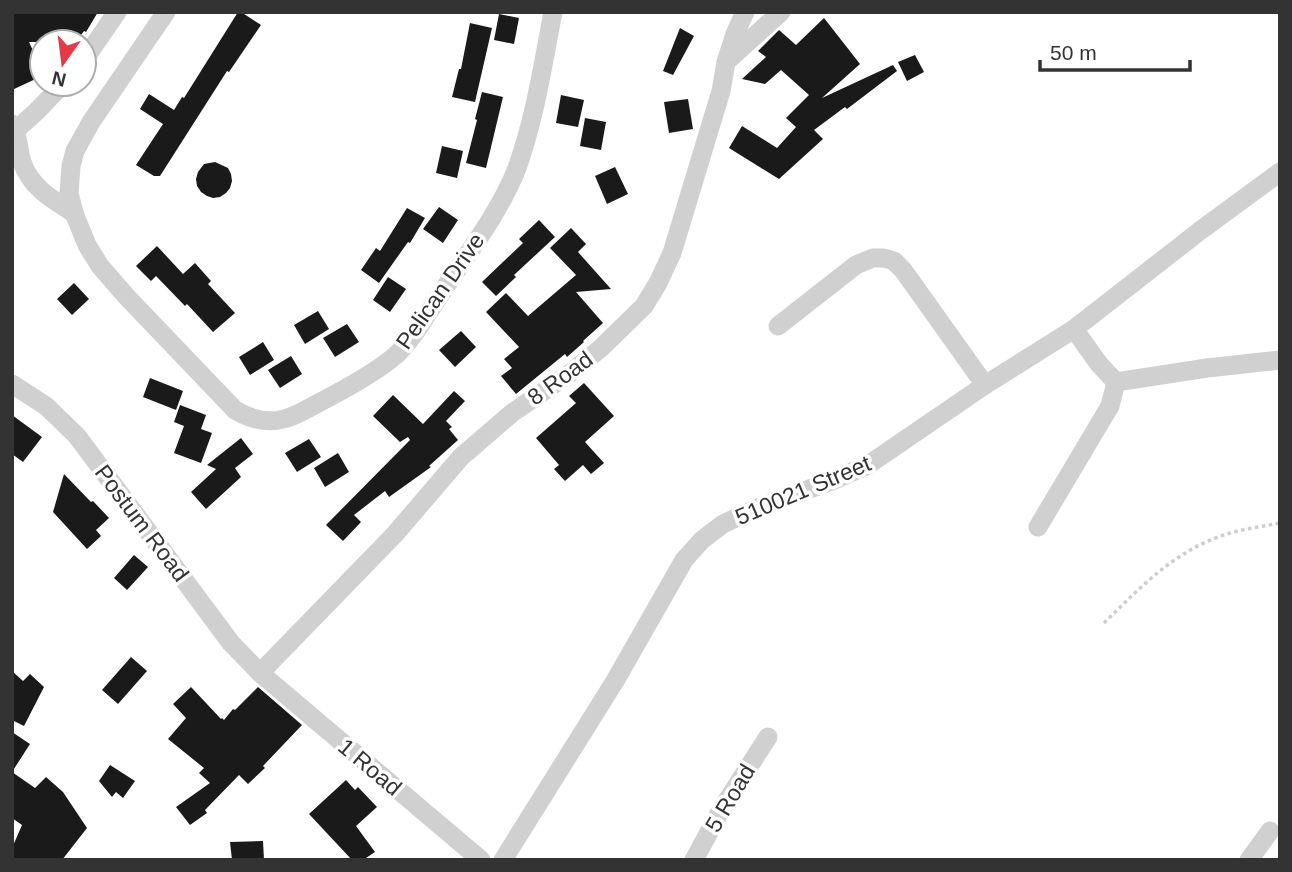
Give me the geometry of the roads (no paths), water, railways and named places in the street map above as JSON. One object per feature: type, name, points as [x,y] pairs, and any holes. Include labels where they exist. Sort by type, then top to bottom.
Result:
[{"type":"street","points":[[98,40],[117,12]]},
{"type":"street","name":"Pelican Drive","points":[[166,12],[91,122],[75,151],[69,193],[87,245],[100,267],[235,410],[263,422],[277,421],[298,414],[342,390],[395,355],[417,329],[481,236],[505,196],[517,169],[527,138],[553,12]]},
{"type":"street","name":"8 Road","points":[[260,673],[395,534],[461,457],[512,413],[591,356],[644,306],[672,253],[721,91],[726,62],[745,12]]},
{"type":"street","points":[[726,62],[781,12]]},
{"type":"street","points":[[50,98],[37,111],[14,127],[22,162],[31,181],[48,197],[74,213]]},
{"type":"street","name":"510021 Street","points":[[503,860],[615,681],[684,560],[702,540],[723,524],[755,509],[868,465],[985,385],[1074,329],[1280,172]]},
{"type":"street","points":[[778,326],[856,265],[873,258],[884,258],[894,261],[903,270],[985,385]]},
{"type":"street","points":[[1074,329],[1099,364],[1116,382]]},
{"type":"street","points":[[1116,382],[1280,360]]},
{"type":"street","points":[[1038,527],[1110,406],[1116,382]]},
{"type":"street","name":"Postum Road","points":[[12,384],[46,406],[77,436],[231,643],[260,673]]},
{"type":"street","name":"1 Road","points":[[260,673],[481,860]]},
{"type":"street","name":"5 Road","points":[[694,860],[721,810],[768,737]]},
{"type":"street","points":[[1250,860],[1270,831]]}]
